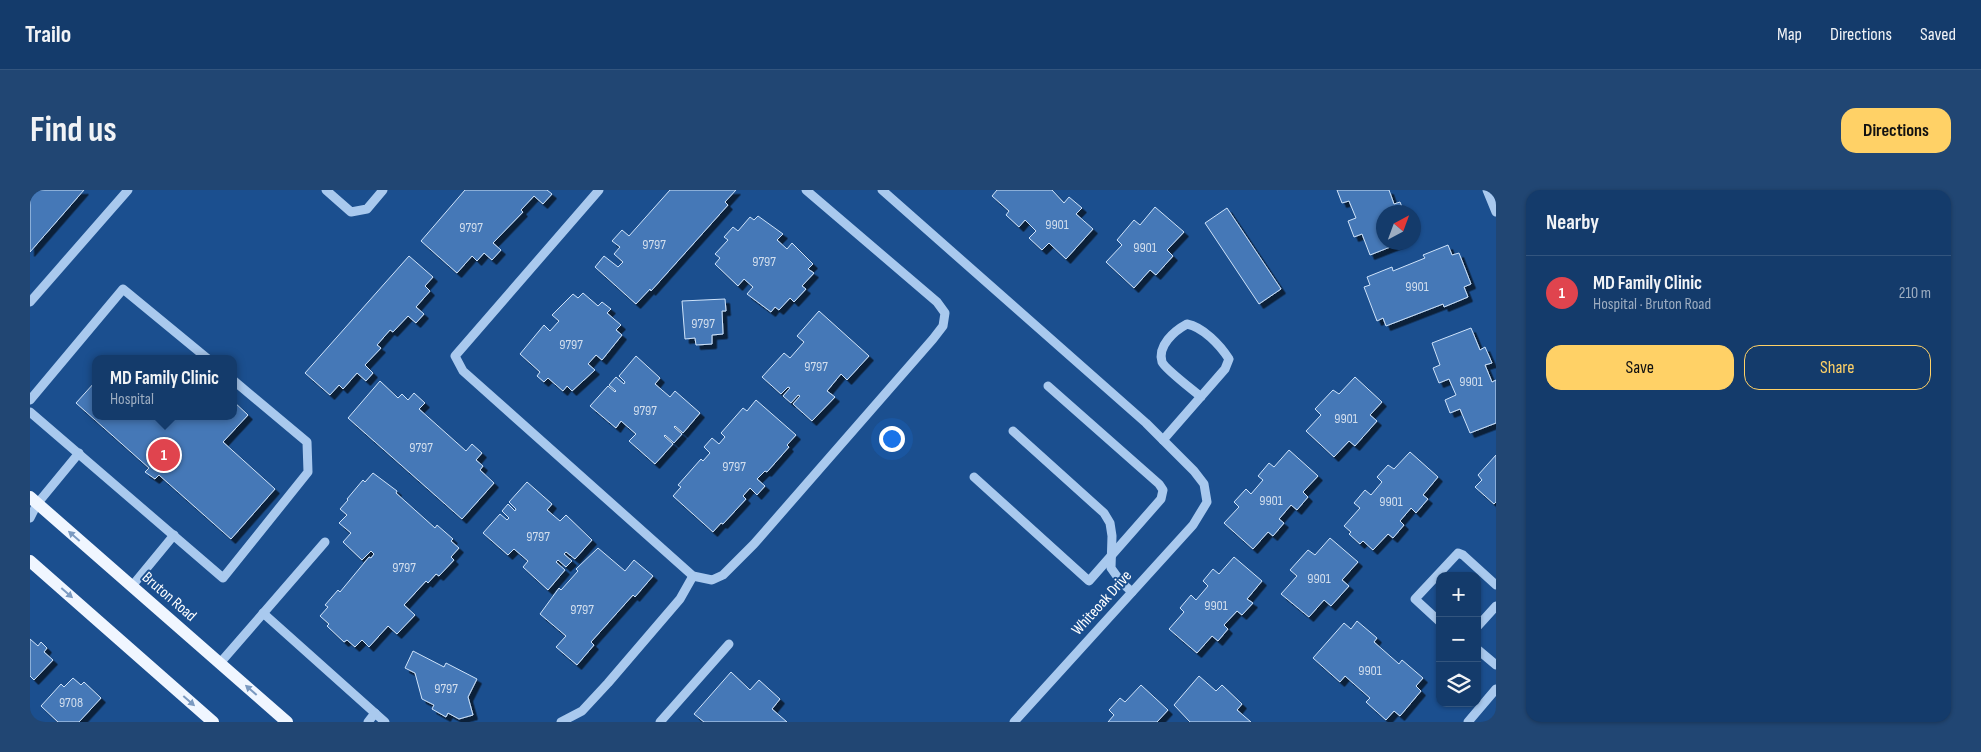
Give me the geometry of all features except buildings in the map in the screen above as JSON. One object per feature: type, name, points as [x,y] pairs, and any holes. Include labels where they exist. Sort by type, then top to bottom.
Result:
[{"type":"main road","name":"Bruton Road","points":[[34,500],[288,722]]},
{"type":"main road","points":[[30,561],[213,722]]},
{"type":"street","points":[[30,302],[128,190]]},
{"type":"street","points":[[326,190],[351,212],[367,209],[383,190]]},
{"type":"street","points":[[599,190],[455,356],[463,371],[693,576],[712,580],[723,575],[773,522],[943,326],[945,313],[936,302],[806,190]]},
{"type":"street","points":[[882,190],[1163,440],[1201,397],[1225,369],[1229,359],[1223,350],[1196,326],[1186,324],[1178,329],[1166,342],[1161,352],[1163,364],[1201,397]]},
{"type":"street","points":[[1487,190],[1496,212]]},
{"type":"street","points":[[30,400],[123,288],[203,355]]},
{"type":"street","points":[[30,412],[223,578],[308,472],[307,442],[237,383]]},
{"type":"street","points":[[974,477],[1089,581],[1161,499],[1163,490],[1159,484],[1048,386]]},
{"type":"street","points":[[1013,431],[1104,513],[1110,523],[1112,536],[1111,568],[1121,582],[1132,592]]},
{"type":"street","name":"Whiteoak Drive","points":[[1014,722],[1193,525],[1207,502],[1204,484],[1194,471],[1163,440]]},
{"type":"street","points":[[30,518],[34,500],[79,453]]},
{"type":"street","points":[[132,586],[174,535]]},
{"type":"street","points":[[220,663],[325,542]]},
{"type":"street","points":[[1436,618],[1415,599],[1458,553],[1463,555],[1496,585]]},
{"type":"street","points":[[560,722],[582,711],[608,683],[680,599],[693,576]]},
{"type":"street","points":[[1481,623],[1496,606]]},
{"type":"street","points":[[263,613],[385,722]]},
{"type":"street","points":[[660,722],[729,644]]},
{"type":"street","points":[[1481,652],[1496,665]]},
{"type":"street","points":[[1468,722],[1496,689]]},
{"type":"street","points":[[368,722],[376,713]]},
{"type":"place","name":"MD Family Clinic","points":[[164,455]]}]
